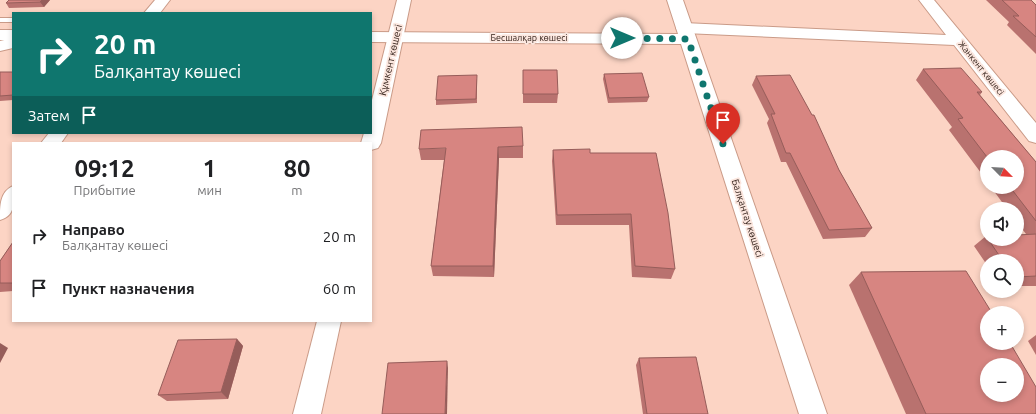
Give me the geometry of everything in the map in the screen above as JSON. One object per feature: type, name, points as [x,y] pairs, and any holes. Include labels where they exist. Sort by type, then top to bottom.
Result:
[{"type":"street","points":[[153,12],[163,0]]},
{"type":"street","name":"Құмкент көшесі","points":[[371,142],[404,0]]},
{"type":"street","name":"Балқантау көшесі","points":[[675,0],[813,414]]},
{"type":"street","name":"Жанкент көшесі","points":[[926,0],[1036,136]]},
{"type":"street","points":[[686,33],[958,40]]},
{"type":"street","name":"Бесшалқар көшесі","points":[[372,37],[686,33]]},
{"type":"street","points":[[0,35],[12,35]]},
{"type":"street","points":[[0,46],[12,43]]},
{"type":"street","points":[[0,212],[12,195]]},
{"type":"street","points":[[307,414],[329,322]]},
{"type":"lane","points":[[0,20],[12,20]]},
{"type":"building","points":[[9,0],[42,0],[40,2],[6,3]]},
{"type":"building","points":[[1002,0],[1031,0],[1036,5],[1036,37],[1013,16],[1019,16]]},
{"type":"building","points":[[961,68],[982,92],[977,92],[1036,162],[1036,221],[1024,205],[1024,202],[1021,202],[1015,194],[1024,194],[1024,150],[982,150],[958,119],[963,118],[923,69]]},
{"type":"building","points":[[523,70],[557,70],[558,94],[523,94]]},
{"type":"building","points":[[0,72],[12,72],[12,95],[0,96]]},
{"type":"building","points":[[642,73],[649,97],[609,98],[604,74]]},
{"type":"building","points":[[477,75],[476,99],[436,100],[438,76]]},
{"type":"building","points":[[790,75],[812,115],[814,115],[839,170],[872,228],[829,230],[790,153],[786,153],[771,114],[775,114],[756,76]]},
{"type":"building","points":[[522,127],[523,146],[498,147],[493,266],[431,266],[446,148],[419,149],[421,130]]},
{"type":"building","points":[[590,149],[590,153],[656,153],[668,213],[675,269],[635,266],[631,214],[557,215],[553,150]]},
{"type":"building","points":[[1036,234],[1036,276],[1024,277],[1024,254],[998,254],[993,246],[1024,246],[1024,235]]},
{"type":"building","points":[[12,243],[12,283],[0,283],[0,261]]},
{"type":"building","points":[[966,271],[980,294],[980,298],[983,298],[988,306],[980,306],[980,350],[1014,350],[1019,358],[980,358],[980,402],[1024,402],[1024,367],[1036,387],[1036,414],[926,414],[861,272]]},
{"type":"building","points":[[237,339],[221,392],[158,395],[178,340]]},
{"type":"building","points":[[696,357],[708,414],[647,414],[639,358]]},
{"type":"building","points":[[447,361],[445,414],[382,414],[388,363]]},
{"type":"route","points":[[622,38],[688,39],[723,144]]}]
